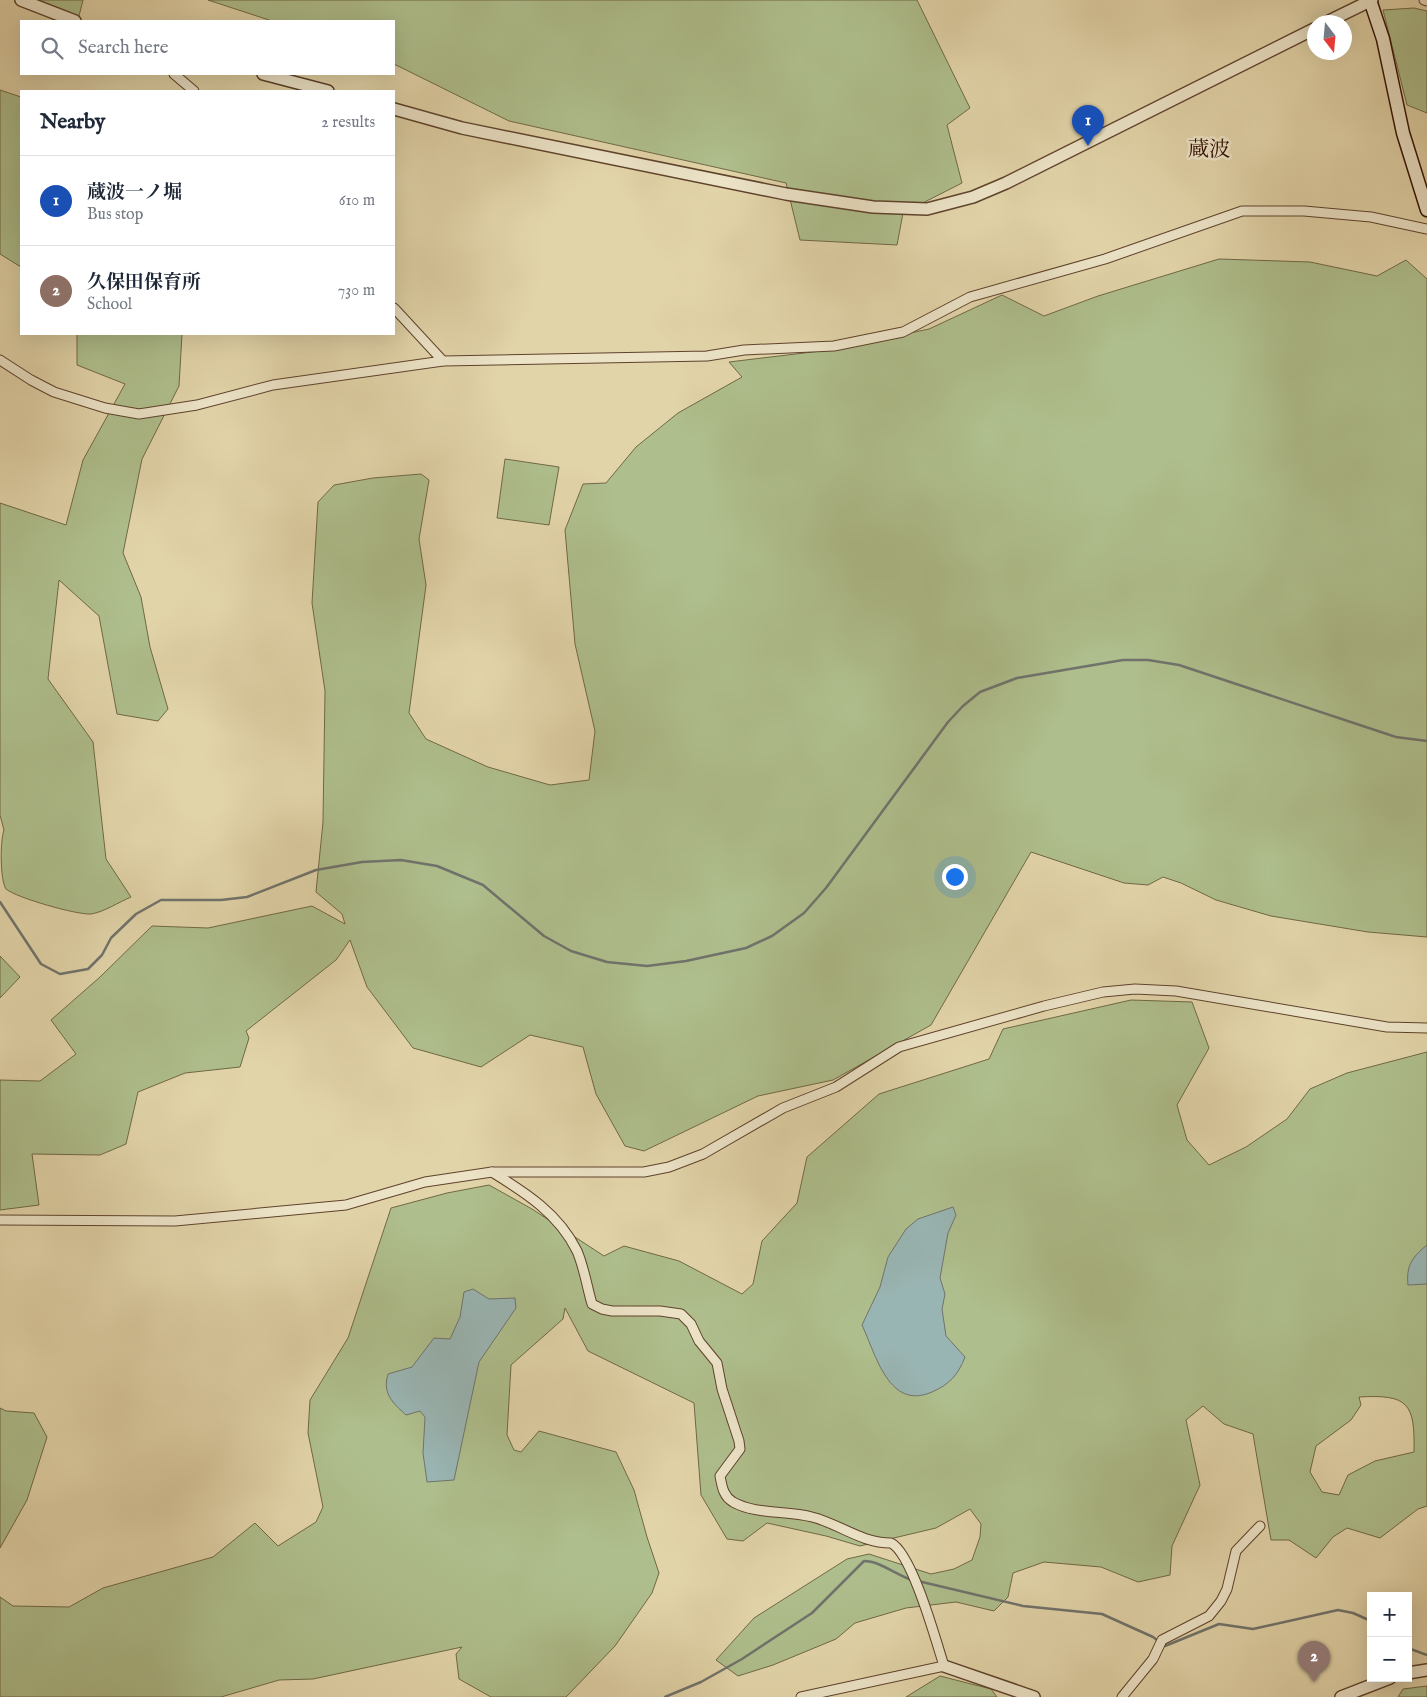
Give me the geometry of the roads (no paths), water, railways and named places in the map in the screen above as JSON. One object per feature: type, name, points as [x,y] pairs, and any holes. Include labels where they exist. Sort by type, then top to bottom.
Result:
[{"type":"main road","points":[[1371,0],[1383,39],[1403,133],[1427,210]]},
{"type":"street","points":[[21,0],[72,20]]},
{"type":"street","points":[[1341,15],[1371,0]]},
{"type":"street","points":[[395,109],[471,130],[786,194],[873,207],[927,209],[973,197],[1006,183],[1307,32]]},
{"type":"street","points":[[175,75],[193,90]]},
{"type":"street","points":[[267,75],[324,90]]},
{"type":"street","points":[[0,360],[54,392],[105,408],[139,414],[197,405],[273,385],[443,361],[707,356],[744,350],[834,346],[906,331],[970,298],[1105,259],[1242,211],[1304,210],[1371,217],[1427,229]]},
{"type":"street","points":[[395,309],[443,361]]},
{"type":"street","points":[[0,1220],[175,1220],[346,1205],[376,1198],[425,1182],[492,1172],[644,1172],[669,1167],[703,1154],[783,1108],[836,1087],[900,1046],[1044,1006],[1103,992],[1135,989],[1176,991],[1387,1027],[1427,1028]]},
{"type":"street","points":[[492,1172],[532,1197],[545,1208],[566,1234],[577,1251],[592,1304],[602,1310],[660,1311],[681,1314],[691,1324],[699,1341],[718,1363],[722,1389],[739,1441],[740,1449],[720,1476],[727,1497],[738,1504],[756,1509],[811,1517],[832,1524],[855,1536],[878,1543],[895,1545],[919,1590],[944,1666]]},
{"type":"street","points":[[1122,1697],[1153,1659],[1162,1640],[1209,1616],[1221,1601],[1227,1589],[1236,1551],[1260,1526]]},
{"type":"street","points":[[801,1697],[944,1666],[1034,1697]]},
{"type":"street","points":[[1412,1672],[1427,1670]]},
{"type":"street","points":[[1341,1697],[1380,1682]]},
{"type":"water","points":[[953,1207],[956,1215],[948,1233],[940,1278],[945,1294],[942,1309],[946,1336],[965,1357],[956,1374],[944,1386],[917,1396],[905,1394],[886,1377],[862,1325],[880,1287],[888,1257],[906,1229],[918,1219]]},
{"type":"water","points":[[1427,1245],[1427,1284],[1408,1285],[1408,1272],[1411,1262]]},
{"type":"water","points":[[473,1289],[489,1299],[515,1298],[516,1308],[479,1362],[454,1480],[427,1482],[423,1453],[425,1417],[420,1411],[406,1415],[393,1402],[386,1387],[388,1374],[412,1367],[434,1338],[450,1339],[460,1317],[464,1292]]},
{"type":"waterway","points":[[0,902],[41,964],[60,974],[88,969],[102,955],[111,938],[136,914],[161,900],[221,900],[247,897],[316,870],[362,862],[401,860],[437,866],[483,885],[544,936],[571,951],[607,962],[647,966],[686,961],[746,948],[772,936],[804,913],[826,888],[948,722],[980,692],[1017,678],[1123,660],[1148,660],[1179,665],[1396,737],[1427,741]]},
{"type":"waterway","points":[[665,1697],[701,1682],[742,1659],[812,1613],[864,1561],[876,1563],[912,1580]]},
{"type":"waterway","points":[[918,1581],[1023,1606],[1102,1614],[1153,1637],[1165,1646],[1219,1624],[1253,1629],[1338,1610],[1353,1613],[1367,1619]]},
{"type":"waterway","points":[[1412,1649],[1427,1655]]},
{"type":"place","name":"蔵波一ノ堀","points":[[1088,146]]},
{"type":"place","name":"久保田保育所","points":[[1314,1682]]},
{"type":"district","name":"蔵波","points":[[1209,150]]}]
